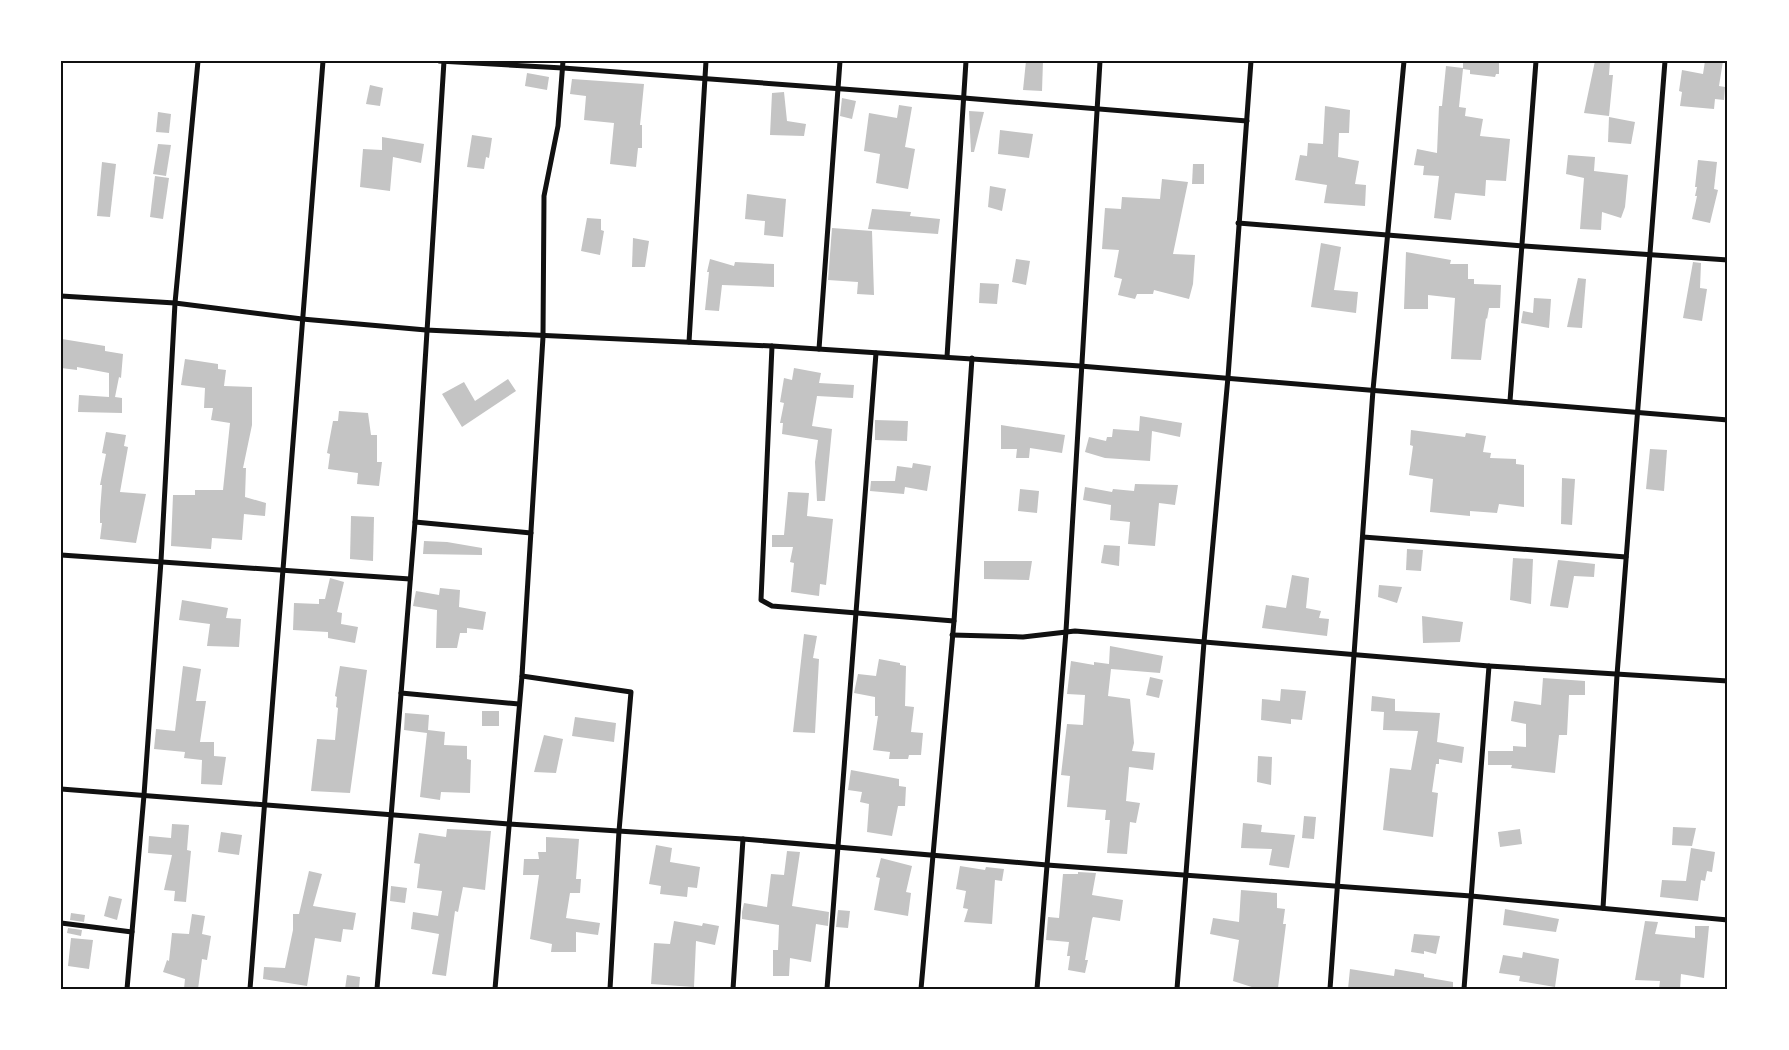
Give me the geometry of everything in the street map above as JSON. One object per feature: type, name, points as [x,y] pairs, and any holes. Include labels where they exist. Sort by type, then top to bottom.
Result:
[{"type":"street","points":[[127,989],[144,795],[161,561],[175,303],[198,61]]},
{"type":"street","points":[[250,989],[285,570],[302,319],[323,61]]},
{"type":"street","points":[[439,61],[838,88],[1247,121]]},
{"type":"street","points":[[495,989],[522,676],[531,533],[543,337],[544,196],[558,126],[564,61]]},
{"type":"street","points":[[689,342],[706,61]]},
{"type":"street","points":[[819,349],[840,61]]},
{"type":"street","points":[[947,357],[966,61]]},
{"type":"street","points":[[1037,989],[1066,631],[1080,366],[1100,61]]},
{"type":"street","points":[[1177,989],[1204,642],[1228,377],[1251,61]]},
{"type":"street","points":[[1330,989],[1373,390],[1404,61]]},
{"type":"street","points":[[1510,401],[1536,61]]},
{"type":"street","points":[[1603,908],[1636,412],[1665,61]]},
{"type":"street","points":[[377,989],[415,522],[444,62]]},
{"type":"street","points":[[1238,222],[1523,246],[1648,253],[1728,260]]},
{"type":"street","points":[[61,296],[175,303],[302,319],[426,330],[543,337],[772,346],[972,358],[1228,377],[1728,420]]},
{"type":"street","points":[[772,346],[762,600],[772,606],[954,621]]},
{"type":"street","points":[[827,989],[876,353]]},
{"type":"street","points":[[922,989],[954,621],[972,358]]},
{"type":"street","points":[[415,522],[531,533]]},
{"type":"street","points":[[1363,537],[1626,557]]},
{"type":"street","points":[[61,555],[410,579]]},
{"type":"street","points":[[952,635],[1023,637],[1066,631],[1489,666],[1728,681]]},
{"type":"street","points":[[1464,989],[1489,666]]},
{"type":"street","points":[[522,676],[631,692],[619,831],[610,989]]},
{"type":"street","points":[[401,693],[519,704]]},
{"type":"street","points":[[61,789],[509,824],[743,839],[1047,866],[1471,896],[1728,920]]},
{"type":"street","points":[[733,989],[743,839]]},
{"type":"street","points":[[61,923],[132,932]]},
{"type":"building","points":[[1026,61],[1043,61],[1042,91],[1023,90]]},
{"type":"building","points":[[1463,61],[1499,61],[1499,74],[1496,74],[1495,77],[1470,74],[1470,70],[1463,69],[1459,107],[1466,108],[1465,116],[1483,119],[1480,136],[1510,139],[1506,181],[1486,180],[1485,196],[1455,193],[1451,220],[1434,218],[1439,176],[1423,175],[1424,166],[1414,165],[1417,149],[1437,153],[1439,106],[1442,106],[1446,66],[1463,68]]},
{"type":"building","points":[[1595,61],[1610,61],[1609,75],[1613,75],[1609,116],[1584,113]]},
{"type":"building","points":[[1705,61],[1723,61],[1719,86],[1725,87],[1724,100],[1715,99],[1714,109],[1680,106],[1682,92],[1679,91],[1682,70],[1703,74]]},
{"type":"building","points":[[527,73],[549,77],[547,90],[525,86]]},
{"type":"building","points":[[572,79],[644,84],[640,125],[642,125],[642,148],[638,148],[636,167],[610,164],[614,123],[584,120],[586,96],[570,94]]},
{"type":"building","points":[[370,85],[383,88],[380,106],[366,104]]},
{"type":"building","points":[[784,92],[787,121],[806,124],[804,136],[770,135],[772,93]]},
{"type":"building","points":[[842,98],[856,101],[852,119],[840,116]]},
{"type":"building","points":[[899,105],[912,107],[905,147],[915,149],[908,189],[876,183],[880,154],[864,151],[869,113],[897,118]]},
{"type":"building","points":[[1325,106],[1350,110],[1349,133],[1339,133],[1338,157],[1359,161],[1355,184],[1366,185],[1365,206],[1324,203],[1327,185],[1295,180],[1300,155],[1307,156],[1308,143],[1323,144]]},
{"type":"building","points":[[969,111],[984,112],[974,152],[971,152]]},
{"type":"building","points":[[158,112],[171,114],[169,133],[156,132]]},
{"type":"building","points":[[1609,117],[1635,122],[1631,144],[1608,142]]},
{"type":"building","points":[[1000,130],[1033,134],[1029,158],[998,154]]},
{"type":"building","points":[[472,135],[492,138],[489,158],[486,157],[484,169],[467,167]]},
{"type":"building","points":[[382,137],[424,144],[421,163],[393,157],[390,191],[360,187],[363,149],[382,150]]},
{"type":"building","points":[[158,144],[171,145],[166,176],[153,174]]},
{"type":"building","points":[[1568,155],[1595,157],[1594,171],[1628,175],[1625,207],[1621,218],[1602,212],[1601,230],[1580,229],[1584,178],[1566,174]]},
{"type":"building","points":[[1698,160],[1717,162],[1714,189],[1718,190],[1710,223],[1692,219],[1697,196],[1695,196],[1697,187],[1695,187]]},
{"type":"building","points":[[102,162],[116,164],[110,217],[97,216]]},
{"type":"building","points":[[1193,164],[1204,164],[1204,184],[1192,184]]},
{"type":"building","points":[[155,176],[169,178],[163,219],[150,217]]},
{"type":"building","points":[[1162,179],[1188,182],[1173,254],[1195,255],[1193,284],[1189,299],[1154,290],[1153,294],[1137,294],[1135,299],[1118,295],[1122,279],[1114,277],[1119,250],[1102,249],[1105,208],[1121,209],[1122,197],[1160,199]]},
{"type":"building","points":[[990,186],[1006,189],[1002,211],[988,207]]},
{"type":"building","points":[[747,194],[786,199],[783,237],[764,235],[765,221],[745,219]]},
{"type":"building","points":[[872,209],[911,212],[910,216],[940,219],[938,234],[868,229]]},
{"type":"building","points":[[587,218],[601,219],[601,230],[604,231],[600,255],[581,251]]},
{"type":"building","points":[[832,228],[872,231],[874,295],[857,294],[858,282],[828,280]]},
{"type":"building","points":[[633,238],[649,241],[645,267],[632,267]]},
{"type":"building","points":[[1321,243],[1341,247],[1334,290],[1358,292],[1356,313],[1311,307]]},
{"type":"building","points":[[1406,252],[1451,260],[1450,264],[1468,264],[1468,279],[1474,279],[1474,284],[1501,285],[1500,308],[1489,308],[1486,318],[1481,360],[1451,359],[1455,298],[1428,295],[1428,309],[1404,309]]},
{"type":"building","points":[[710,259],[734,266],[735,262],[774,264],[774,287],[722,285],[719,311],[705,310],[709,272],[707,272]]},
{"type":"building","points":[[1016,259],[1030,261],[1026,285],[1012,282]]},
{"type":"building","points":[[1693,262],[1701,263],[1700,288],[1707,289],[1702,321],[1683,318]]},
{"type":"building","points":[[1578,278],[1586,279],[1582,328],[1567,327]]},
{"type":"building","points":[[980,283],[999,284],[997,304],[979,303]]},
{"type":"building","points":[[1534,298],[1551,299],[1549,328],[1521,323],[1523,311],[1533,313]]},
{"type":"building","points":[[62,339],[105,346],[105,351],[123,354],[121,378],[119,377],[115,397],[122,398],[122,413],[78,412],[79,395],[109,397],[109,373],[77,367],[77,370],[61,368]]},
{"type":"building","points":[[185,359],[218,364],[218,369],[226,370],[224,386],[252,387],[252,425],[243,468],[246,468],[245,497],[266,503],[265,516],[244,514],[242,540],[212,538],[211,549],[171,546],[173,495],[195,495],[195,490],[223,490],[230,423],[211,420],[213,408],[204,408],[205,388],[181,385]]},
{"type":"building","points":[[794,368],[821,373],[819,383],[854,385],[853,398],[817,396],[812,426],[832,429],[825,501],[817,501],[815,462],[818,440],[782,434],[783,423],[780,423],[784,403],[780,402],[784,378],[792,380]]},
{"type":"building","points":[[508,379],[516,391],[462,427],[442,394],[464,382],[475,401]]},
{"type":"building","points":[[339,411],[368,413],[371,435],[377,435],[377,462],[382,462],[379,486],[357,484],[358,473],[328,469],[330,454],[327,453],[333,421],[338,421]]},
{"type":"building","points":[[1140,416],[1182,423],[1180,437],[1152,431],[1150,461],[1105,458],[1085,452],[1089,437],[1106,441],[1107,437],[1112,437],[1113,429],[1139,431]]},
{"type":"building","points":[[875,420],[908,421],[907,441],[875,440]]},
{"type":"building","points":[[1001,425],[1065,435],[1062,453],[1030,448],[1029,458],[1016,458],[1017,449],[1001,449]]},
{"type":"building","points":[[1411,430],[1465,437],[1466,433],[1486,436],[1483,452],[1491,453],[1490,458],[1516,459],[1516,464],[1524,465],[1524,507],[1499,504],[1497,513],[1470,511],[1470,516],[1430,512],[1433,479],[1409,475],[1413,446],[1410,445]]},
{"type":"building","points":[[106,432],[126,435],[124,446],[128,447],[120,492],[146,494],[136,543],[100,539],[102,485],[100,485],[106,454],[102,453]]},
{"type":"building","points":[[1650,449],[1667,450],[1664,491],[1646,489]]},
{"type":"building","points":[[913,463],[931,466],[927,491],[905,487],[904,494],[870,491],[871,481],[895,481],[897,466],[912,468]]},
{"type":"building","points":[[1562,478],[1575,479],[1572,525],[1561,524]]},
{"type":"building","points":[[1135,484],[1178,485],[1175,505],[1159,503],[1155,546],[1128,544],[1130,522],[1110,520],[1111,505],[1083,500],[1085,487],[1112,492],[1113,489],[1134,491]]},
{"type":"building","points":[[1020,489],[1039,491],[1037,513],[1018,511]]},
{"type":"building","points":[[788,492],[809,493],[807,516],[833,519],[826,585],[820,584],[819,596],[791,592],[794,563],[790,562],[793,547],[772,547],[772,535],[784,535]]},
{"type":"building","points":[[351,516],[374,517],[373,561],[350,559]]},
{"type":"building","points":[[424,541],[447,542],[482,548],[482,555],[423,554]]},
{"type":"building","points":[[1104,545],[1120,546],[1119,566],[1101,563]]},
{"type":"building","points":[[1407,549],[1423,550],[1421,571],[1406,570]]},
{"type":"building","points":[[1513,558],[1533,559],[1531,604],[1510,600]]},
{"type":"building","points":[[1558,560],[1595,564],[1594,577],[1574,576],[1568,608],[1550,606]]},
{"type":"building","points":[[984,561],[1032,561],[1029,580],[984,579]]},
{"type":"building","points":[[1292,575],[1309,578],[1306,608],[1321,611],[1319,618],[1329,619],[1327,636],[1262,628],[1266,605],[1286,608]]},
{"type":"building","points":[[330,578],[344,582],[337,612],[342,613],[341,624],[358,627],[355,643],[328,638],[328,632],[293,630],[294,603],[319,604],[319,599],[325,599]]},
{"type":"building","points":[[1379,585],[1402,587],[1397,603],[1378,597]]},
{"type":"building","points":[[440,588],[460,590],[459,607],[486,612],[483,630],[467,628],[467,633],[460,633],[457,648],[436,648],[437,610],[413,606],[416,591],[439,595]]},
{"type":"building","points":[[182,600],[228,608],[226,618],[241,619],[239,647],[207,646],[210,624],[179,620]]},
{"type":"building","points":[[1422,616],[1463,622],[1460,642],[1423,643]]},
{"type":"building","points":[[804,634],[817,636],[813,658],[819,659],[815,733],[793,732]]},
{"type":"building","points":[[1110,646],[1163,656],[1160,673],[1111,669],[1108,696],[1130,699],[1134,743],[1132,751],[1155,753],[1153,770],[1129,767],[1126,801],[1140,803],[1136,823],[1130,822],[1127,854],[1107,853],[1110,820],[1105,820],[1106,810],[1067,807],[1070,776],[1061,775],[1067,724],[1083,725],[1085,695],[1067,694],[1071,661],[1094,665],[1094,662],[1109,664]]},
{"type":"building","points":[[879,659],[906,666],[905,706],[914,707],[911,732],[923,733],[921,755],[909,755],[908,759],[889,759],[890,752],[873,750],[878,716],[875,716],[875,697],[854,693],[858,674],[876,676]]},
{"type":"building","points":[[183,666],[201,669],[196,701],[206,701],[200,742],[214,742],[214,756],[226,757],[222,785],[201,784],[202,760],[184,758],[185,752],[154,749],[156,729],[175,731]]},
{"type":"building","points":[[340,666],[367,670],[350,793],[311,791],[317,739],[335,740],[338,708],[336,707],[337,697],[335,696]]},
{"type":"building","points":[[1150,677],[1163,680],[1159,698],[1146,695]]},
{"type":"building","points":[[1543,678],[1585,681],[1585,695],[1569,695],[1567,735],[1559,735],[1555,773],[1511,768],[1512,765],[1488,765],[1488,751],[1513,751],[1513,746],[1526,747],[1526,724],[1511,721],[1514,701],[1541,705]]},
{"type":"building","points":[[1281,689],[1306,691],[1302,720],[1291,719],[1291,724],[1261,720],[1262,699],[1280,701]]},
{"type":"building","points":[[1372,696],[1395,699],[1395,711],[1440,713],[1437,742],[1464,747],[1462,763],[1439,759],[1439,764],[1436,764],[1432,792],[1438,793],[1433,837],[1383,830],[1390,768],[1411,770],[1418,731],[1383,730],[1384,712],[1371,711]]},
{"type":"building","points":[[482,711],[499,711],[499,726],[482,726]]},
{"type":"building","points":[[405,713],[429,715],[428,730],[445,732],[444,745],[467,746],[467,759],[471,760],[470,793],[441,792],[440,800],[420,797],[427,733],[404,730]]},
{"type":"building","points":[[575,717],[616,723],[614,742],[572,736]]},
{"type":"building","points":[[544,735],[563,739],[556,773],[534,772]]},
{"type":"building","points":[[1258,756],[1272,757],[1271,785],[1257,782]]},
{"type":"building","points":[[851,770],[899,779],[899,786],[906,787],[905,806],[898,806],[892,836],[867,832],[869,804],[860,802],[862,792],[848,790]]},
{"type":"building","points":[[1304,816],[1316,817],[1314,839],[1302,838]]},
{"type":"building","points":[[1243,823],[1262,825],[1261,832],[1295,835],[1289,868],[1269,865],[1272,849],[1241,848]]},
{"type":"building","points":[[172,824],[189,825],[187,850],[191,851],[186,902],[174,901],[175,891],[164,890],[172,855],[148,853],[149,836],[171,838]]},
{"type":"building","points":[[1673,827],[1696,828],[1692,846],[1672,845]]},
{"type":"building","points":[[447,829],[491,831],[485,890],[463,887],[458,912],[455,911],[446,976],[432,974],[439,934],[411,929],[413,912],[438,916],[442,891],[417,888],[420,864],[414,863],[419,833],[446,837]]},
{"type":"building","points":[[1520,829],[1522,844],[1500,847],[1498,832]]},
{"type":"building","points":[[221,832],[242,835],[239,855],[218,852]]},
{"type":"building","points":[[546,837],[579,839],[576,879],[581,879],[580,893],[570,893],[566,918],[600,923],[598,935],[576,932],[576,952],[551,952],[552,944],[530,939],[539,875],[523,875],[524,859],[539,859],[538,852],[546,852]]},
{"type":"building","points":[[656,845],[672,848],[670,862],[700,867],[697,888],[688,887],[687,897],[660,894],[661,886],[649,884]]},
{"type":"building","points":[[1691,848],[1715,852],[1712,872],[1707,871],[1705,881],[1701,880],[1698,901],[1660,897],[1662,880],[1686,881]]},
{"type":"building","points":[[787,851],[800,852],[792,906],[829,912],[828,926],[816,924],[811,962],[790,958],[789,976],[773,976],[773,950],[778,950],[779,925],[742,919],[742,912],[744,903],[767,907],[771,874],[784,875]]},
{"type":"building","points":[[881,858],[912,866],[906,892],[911,893],[908,916],[874,910],[880,878],[876,877]]},
{"type":"building","points":[[960,866],[985,870],[986,867],[1004,869],[1002,881],[995,880],[992,924],[964,922],[968,909],[963,908],[966,891],[956,889]]},
{"type":"building","points":[[309,871],[322,874],[313,906],[356,913],[353,930],[343,929],[341,942],[315,938],[307,986],[263,979],[264,967],[285,968],[293,930],[293,914],[299,914]]},
{"type":"building","points":[[1078,872],[1096,873],[1092,895],[1123,900],[1120,921],[1093,917],[1085,960],[1088,960],[1085,973],[1068,970],[1069,942],[1046,940],[1048,917],[1059,918],[1063,874],[1078,874]]},
{"type":"building","points":[[391,886],[407,888],[405,903],[390,901]]},
{"type":"building","points":[[1241,890],[1277,893],[1277,908],[1285,909],[1283,924],[1286,924],[1278,988],[1258,989],[1233,981],[1239,940],[1210,934],[1213,918],[1239,922]]},
{"type":"building","points":[[109,896],[122,899],[117,920],[104,916]]},
{"type":"building","points":[[1505,909],[1559,919],[1556,932],[1503,925]]},
{"type":"building","points":[[838,910],[850,911],[848,928],[836,927]]},
{"type":"building","points":[[71,913],[85,915],[84,922],[70,920]]},
{"type":"building","points":[[192,914],[205,916],[202,934],[211,936],[207,960],[202,959],[198,989],[184,989],[185,979],[163,972],[167,960],[169,961],[172,933],[189,934]]},
{"type":"building","points":[[674,921],[702,926],[703,923],[719,926],[715,945],[696,941],[694,987],[651,984],[654,943],[670,944]]},
{"type":"building","points":[[1645,921],[1658,922],[1655,934],[1695,938],[1695,926],[1709,926],[1704,978],[1681,974],[1680,989],[1659,989],[1660,981],[1635,980]]},
{"type":"building","points":[[68,928],[82,930],[81,936],[67,933]]},
{"type":"building","points":[[1414,934],[1440,936],[1436,954],[1424,951],[1424,954],[1411,952]]},
{"type":"building","points":[[71,938],[93,940],[89,969],[68,966]]},
{"type":"building","points":[[1523,952],[1559,959],[1555,987],[1519,981],[1520,976],[1499,973],[1503,955],[1522,958]]},
{"type":"building","points":[[1350,969],[1394,976],[1395,969],[1424,974],[1424,977],[1453,982],[1453,989],[1348,989]]},
{"type":"building","points":[[347,975],[360,977],[359,989],[345,989]]}]
